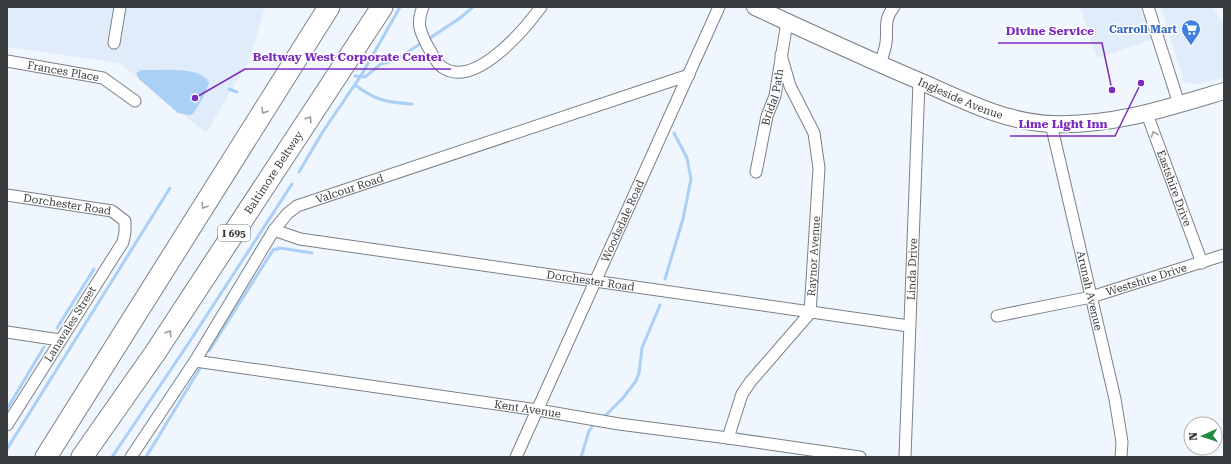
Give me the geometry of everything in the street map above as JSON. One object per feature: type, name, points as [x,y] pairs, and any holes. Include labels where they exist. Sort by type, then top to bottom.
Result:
[{"type":"highway","points":[[46,457],[329,7]]},
{"type":"highway","name":"Baltimore Beltway","points":[[82,457],[155,353],[382,7]]},
{"type":"highway","points":[[33,457],[142,306]]},
{"type":"highway","points":[[92,457],[155,353]]},
{"type":"main road","name":"Ingleside Avenue","points":[[755,7],[919,82],[999,114],[1027,122],[1085,124],[1115,121],[1147,114],[1224,91]]},
{"type":"street","points":[[114,43],[120,7]]},
{"type":"street","points":[[423,7],[418,24],[420,32],[430,51],[443,68],[459,72],[468,70],[499,54],[514,40],[541,7]]},
{"type":"street","name":"Woodsdale Road","points":[[516,457],[719,7]]},
{"type":"street","points":[[880,65],[886,44],[886,24],[888,16],[894,7]]},
{"type":"street","points":[[1148,7],[1179,104]]},
{"type":"street","name":"Bridal Path","points":[[756,172],[767,116],[775,96],[787,22]]},
{"type":"street","name":"Raynor Avenue","points":[[781,55],[790,86],[814,133],[819,168],[810,313]]},
{"type":"street","name":"Frances Place","points":[[7,62],[103,78],[135,101]]},
{"type":"street","name":"Valcour Road","points":[[130,457],[195,361],[274,230],[287,214],[297,206],[310,200],[688,75]]},
{"type":"street","name":"Linda Drive","points":[[905,457],[919,82]]},
{"type":"street","name":"Eastshire Drive","points":[[1147,114],[1202,263]]},
{"type":"street","name":"Arunah Avenue","points":[[1051,124],[1120,422],[1122,442],[1120,457]]},
{"type":"street","name":"Dorchester Road","points":[[7,195],[112,211],[125,221]]},
{"type":"street","name":"Lanavales Street","points":[[7,425],[123,242],[125,221]]},
{"type":"street","name":"Dorchester Road","points":[[274,230],[300,239],[909,326]]},
{"type":"street","name":"Westshire Drive","points":[[997,316],[1091,297],[1224,255]]},
{"type":"street","points":[[728,438],[742,394],[751,381],[810,313]]},
{"type":"street","points":[[7,332],[60,340]]},
{"type":"street","name":"Kent Avenue","points":[[195,361],[538,410],[619,424],[860,457]]},
{"type":"shaded area","points":[[7,7],[265,7],[250,59],[206,133],[119,63],[7,47]]},
{"type":"shaded area","points":[[1080,7],[1140,7],[1151,40],[1097,58]]},
{"type":"shaded area","points":[[1161,7],[1212,7],[1224,24],[1224,77],[1197,85],[1184,82]]},
{"type":"water","points":[[141,70],[188,71],[204,77],[209,83],[203,98],[193,114],[189,115],[178,113],[139,79],[136,73]]},
{"type":"waterway","points":[[299,172],[322,133],[362,74],[400,7]]},
{"type":"waterway","points":[[430,38],[460,18],[473,7]]},
{"type":"waterway","points":[[355,76],[365,77],[381,64],[396,60],[420,44]]},
{"type":"waterway","points":[[355,85],[376,98],[412,104]]},
{"type":"waterway","points":[[229,89],[237,92]]},
{"type":"waterway","points":[[665,279],[683,219],[691,179],[687,158],[674,133]]},
{"type":"waterway","points":[[112,457],[190,341],[292,184]]},
{"type":"waterway","points":[[7,449],[170,188]]},
{"type":"waterway","points":[[209,351],[273,250],[280,248],[312,253]]},
{"type":"waterway","points":[[57,328],[94,269]]},
{"type":"waterway","points":[[605,416],[623,398],[636,381],[639,373],[642,348],[660,305]]},
{"type":"waterway","points":[[7,409],[44,347]]},
{"type":"waterway","points":[[146,457],[202,365]]},
{"type":"waterway","points":[[581,457],[589,431],[594,424]]},
{"type":"place","name":"Carroll Mart","points":[[1191,46]]},
{"type":"place","name":"Lime Light Inn","points":[[1141,83]]},
{"type":"place","name":"Divine Service","points":[[1112,90]]},
{"type":"place","name":"Beltway West Corporate Center","points":[[195,98]]}]
